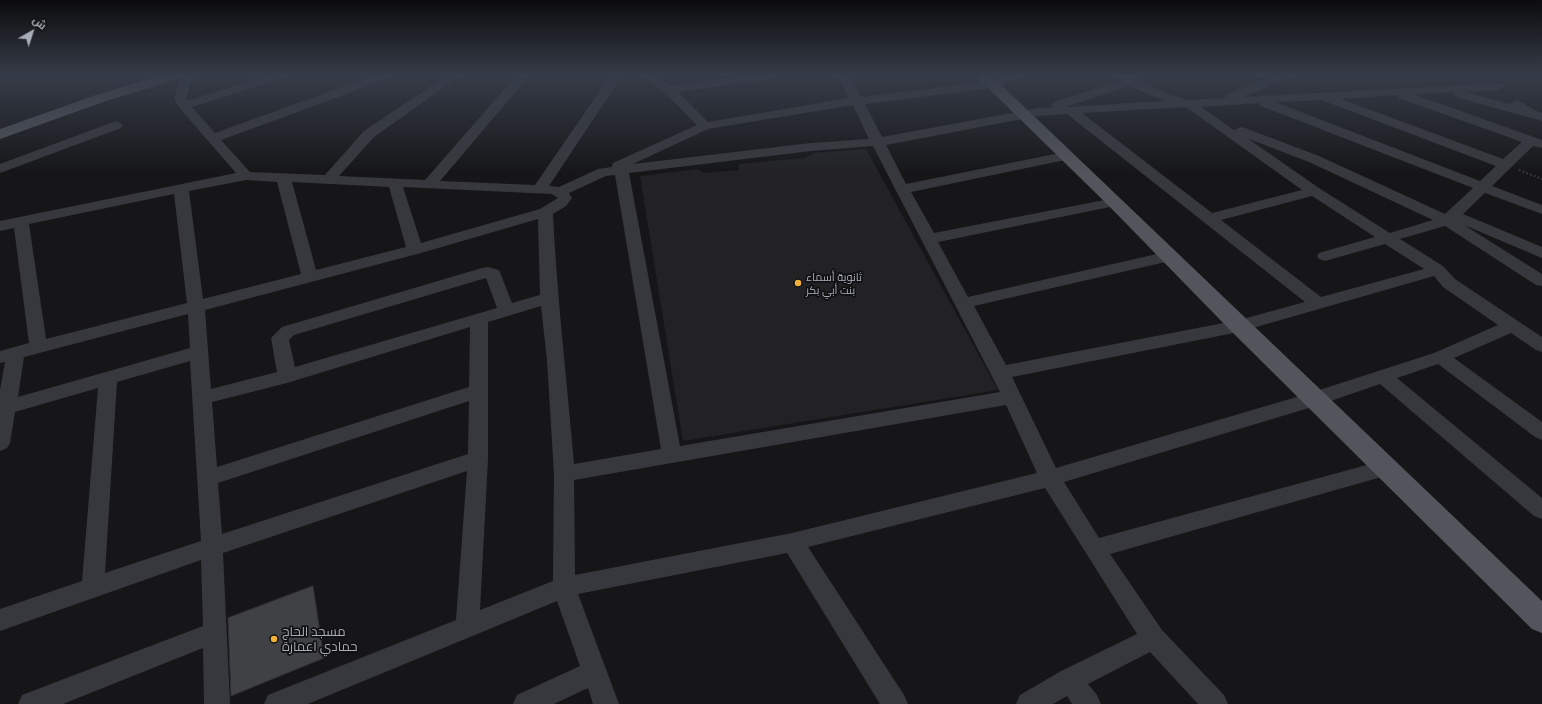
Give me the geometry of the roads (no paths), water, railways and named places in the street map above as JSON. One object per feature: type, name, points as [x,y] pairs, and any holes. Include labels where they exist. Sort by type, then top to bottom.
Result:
[{"type":"main road","points":[[0,134],[71,109]]},
{"type":"main road","points":[[1023,109],[1030,114],[1065,156],[1115,202],[1239,326],[1542,620]]},
{"type":"street","points":[[186,109],[246,176]]},
{"type":"street","points":[[212,139],[294,109]]},
{"type":"street","points":[[329,179],[369,134],[406,109]]},
{"type":"street","points":[[429,184],[494,109]]},
{"type":"street","points":[[539,190],[594,109]]},
{"type":"street","points":[[688,109],[705,126]]},
{"type":"street","points":[[0,226],[246,176],[329,179],[395,184],[429,184],[561,192],[584,180],[705,126],[809,109]]},
{"type":"street","points":[[860,109],[1001,373],[1050,478],[1094,549],[1153,638],[1215,704]]},
{"type":"street","points":[[1030,114],[1046,109]]},
{"type":"street","points":[[603,172],[804,148],[878,142],[1030,114],[1092,109]]},
{"type":"street","points":[[1181,109],[1449,283],[1542,346]]},
{"type":"street","points":[[1196,109],[1308,192]]},
{"type":"street","points":[[1281,109],[1542,210]]},
{"type":"street","points":[[1357,109],[1505,165]]},
{"type":"street","points":[[1447,109],[1537,142]]},
{"type":"street","points":[[1515,109],[1542,117]]},
{"type":"street","points":[[1523,109],[1526,112]]},
{"type":"street","points":[[1071,111],[1318,303]]},
{"type":"street","points":[[1212,120],[1314,159],[1451,218],[1542,253]]},
{"type":"street","points":[[0,169],[116,125]]},
{"type":"street","points":[[1325,256],[1451,218],[1505,165],[1537,142]]},
{"type":"street","points":[[902,189],[1065,156]]},
{"type":"street","points":[[620,170],[672,455]]},
{"type":"street","points":[[283,177],[310,277]]},
{"type":"street","points":[[395,184],[415,250]]},
{"type":"street","points":[[181,188],[196,307],[212,547],[217,704]]},
{"type":"street","points":[[0,443],[6,407],[8,355],[415,250],[545,212],[564,200],[564,195],[561,192]]},
{"type":"street","points":[[1210,218],[1308,192]]},
{"type":"street","points":[[929,239],[1115,202]]},
{"type":"street","points":[[545,212],[549,298],[556,360],[564,474],[564,587],[606,704]]},
{"type":"street","points":[[1451,218],[1542,281]]},
{"type":"street","points":[[21,222],[38,347]]},
{"type":"street","points":[[964,303],[1170,256]]},
{"type":"street","points":[[287,376],[281,335],[288,331],[310,324],[488,272],[492,274],[507,311]]},
{"type":"street","points":[[1001,373],[1239,326],[1431,272]]},
{"type":"street","points":[[202,398],[287,376],[549,298]]},
{"type":"street","points":[[467,626],[478,459],[479,319]]},
{"type":"street","points":[[277,704],[564,587],[792,542],[1050,478],[1315,399],[1440,357],[1511,326]]},
{"type":"street","points":[[6,407],[199,352]]},
{"type":"street","points":[[1440,357],[1542,432]]},
{"type":"street","points":[[1382,376],[1542,510]]},
{"type":"street","points":[[93,588],[108,378]]},
{"type":"street","points":[[207,478],[478,391]]},
{"type":"street","points":[[564,474],[1011,397]]},
{"type":"street","points":[[0,620],[212,547],[478,459]]},
{"type":"street","points":[[1094,549],[1386,468]]},
{"type":"street","points":[[792,542],[894,704]]},
{"type":"street","points":[[31,704],[215,632]]},
{"type":"street","points":[[1029,704],[1070,680],[1153,638]]},
{"type":"street","points":[[526,704],[594,672]]},
{"type":"street","points":[[1070,680],[1088,704]]},
{"type":"place","name":"ثانوية أسماء بنت أبي بكر","points":[[798,283]]},
{"type":"place","name":"مسجد الحاج حمادي اعمارة","points":[[274,639]]}]
